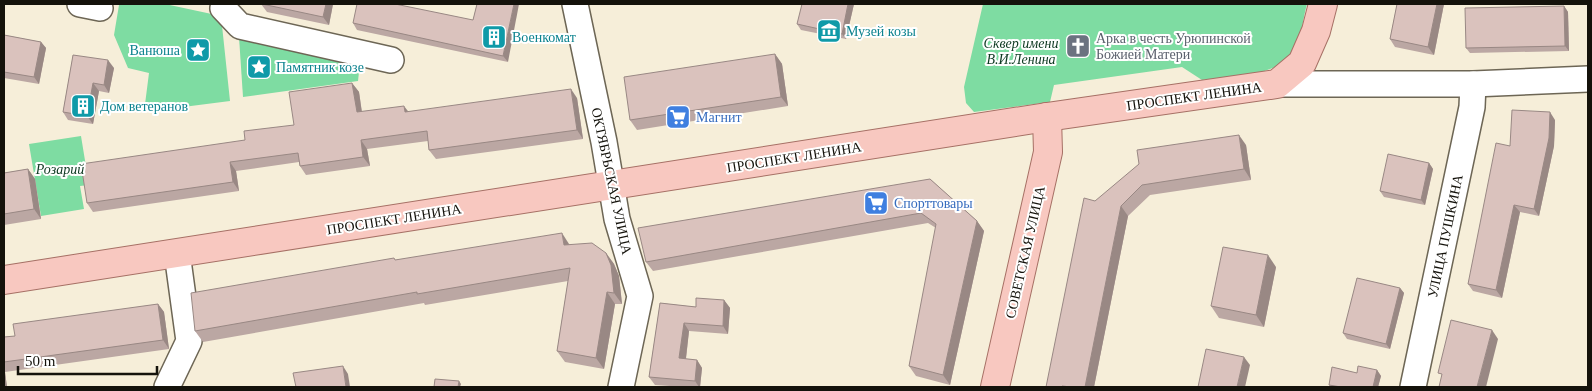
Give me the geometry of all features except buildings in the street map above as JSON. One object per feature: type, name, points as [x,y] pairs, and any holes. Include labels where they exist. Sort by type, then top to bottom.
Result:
[{"type":"main road","points":[[1277,84],[1302,63],[1316,31],[1323,4]]},
{"type":"main road","name":"ПРОСПЕКТ ЛЕНИНА","points":[[4,280],[1047,117],[1277,84]]},
{"type":"main road","name":"СОВЕТСКАЯ УЛИЦА","points":[[995,387],[1048,152],[1047,117]]},
{"type":"street","name":"ОКТЯБРЬСКАЯ УЛИЦА","points":[[575,4],[617,220],[640,296],[621,387]]},
{"type":"street","points":[[224,6],[240,26],[391,60]]},
{"type":"street","name":"ПРОСПЕКТ ЛЕНИНА","points":[[1277,84],[1473,84],[1588,79]]},
{"type":"street","name":"УЛИЦА ПУШКИНА","points":[[1413,387],[1472,107],[1473,84]]},
{"type":"street","points":[[166,387],[190,341],[177,253]]},
{"type":"green space","points":[[165,4],[221,16],[230,101],[144,112],[149,73],[128,68],[114,35],[119,5]]},
{"type":"green space","name":"Сквер имени В.И.Ленина","points":[[983,4],[1307,4],[1301,33],[1295,49],[1278,66],[1266,70],[1253,74],[1202,80],[1182,67],[1054,85],[1050,102],[974,112],[966,103],[964,87]]},
{"type":"green space","points":[[239,37],[360,63],[358,81],[243,97]]},
{"type":"green space","name":"Розарий","points":[[81,136],[89,185],[80,186],[84,209],[41,216],[29,144]]},
{"type":"place","name":"Музей козы","points":[[829,31]]},
{"type":"place","name":"Военкомат","points":[[494,37]]},
{"type":"place","name":"Арка в честь Урюпинской Божией Матери","points":[[1078,46]]},
{"type":"place","name":"Ванюша","points":[[198,50]]},
{"type":"place","name":"Памятник козе","points":[[259,67]]},
{"type":"place","name":"Дом ветеранов","points":[[83,106]]},
{"type":"place","name":"Магнит","points":[[678,117]]},
{"type":"place","name":"Спорттовары","points":[[876,203]]}]
